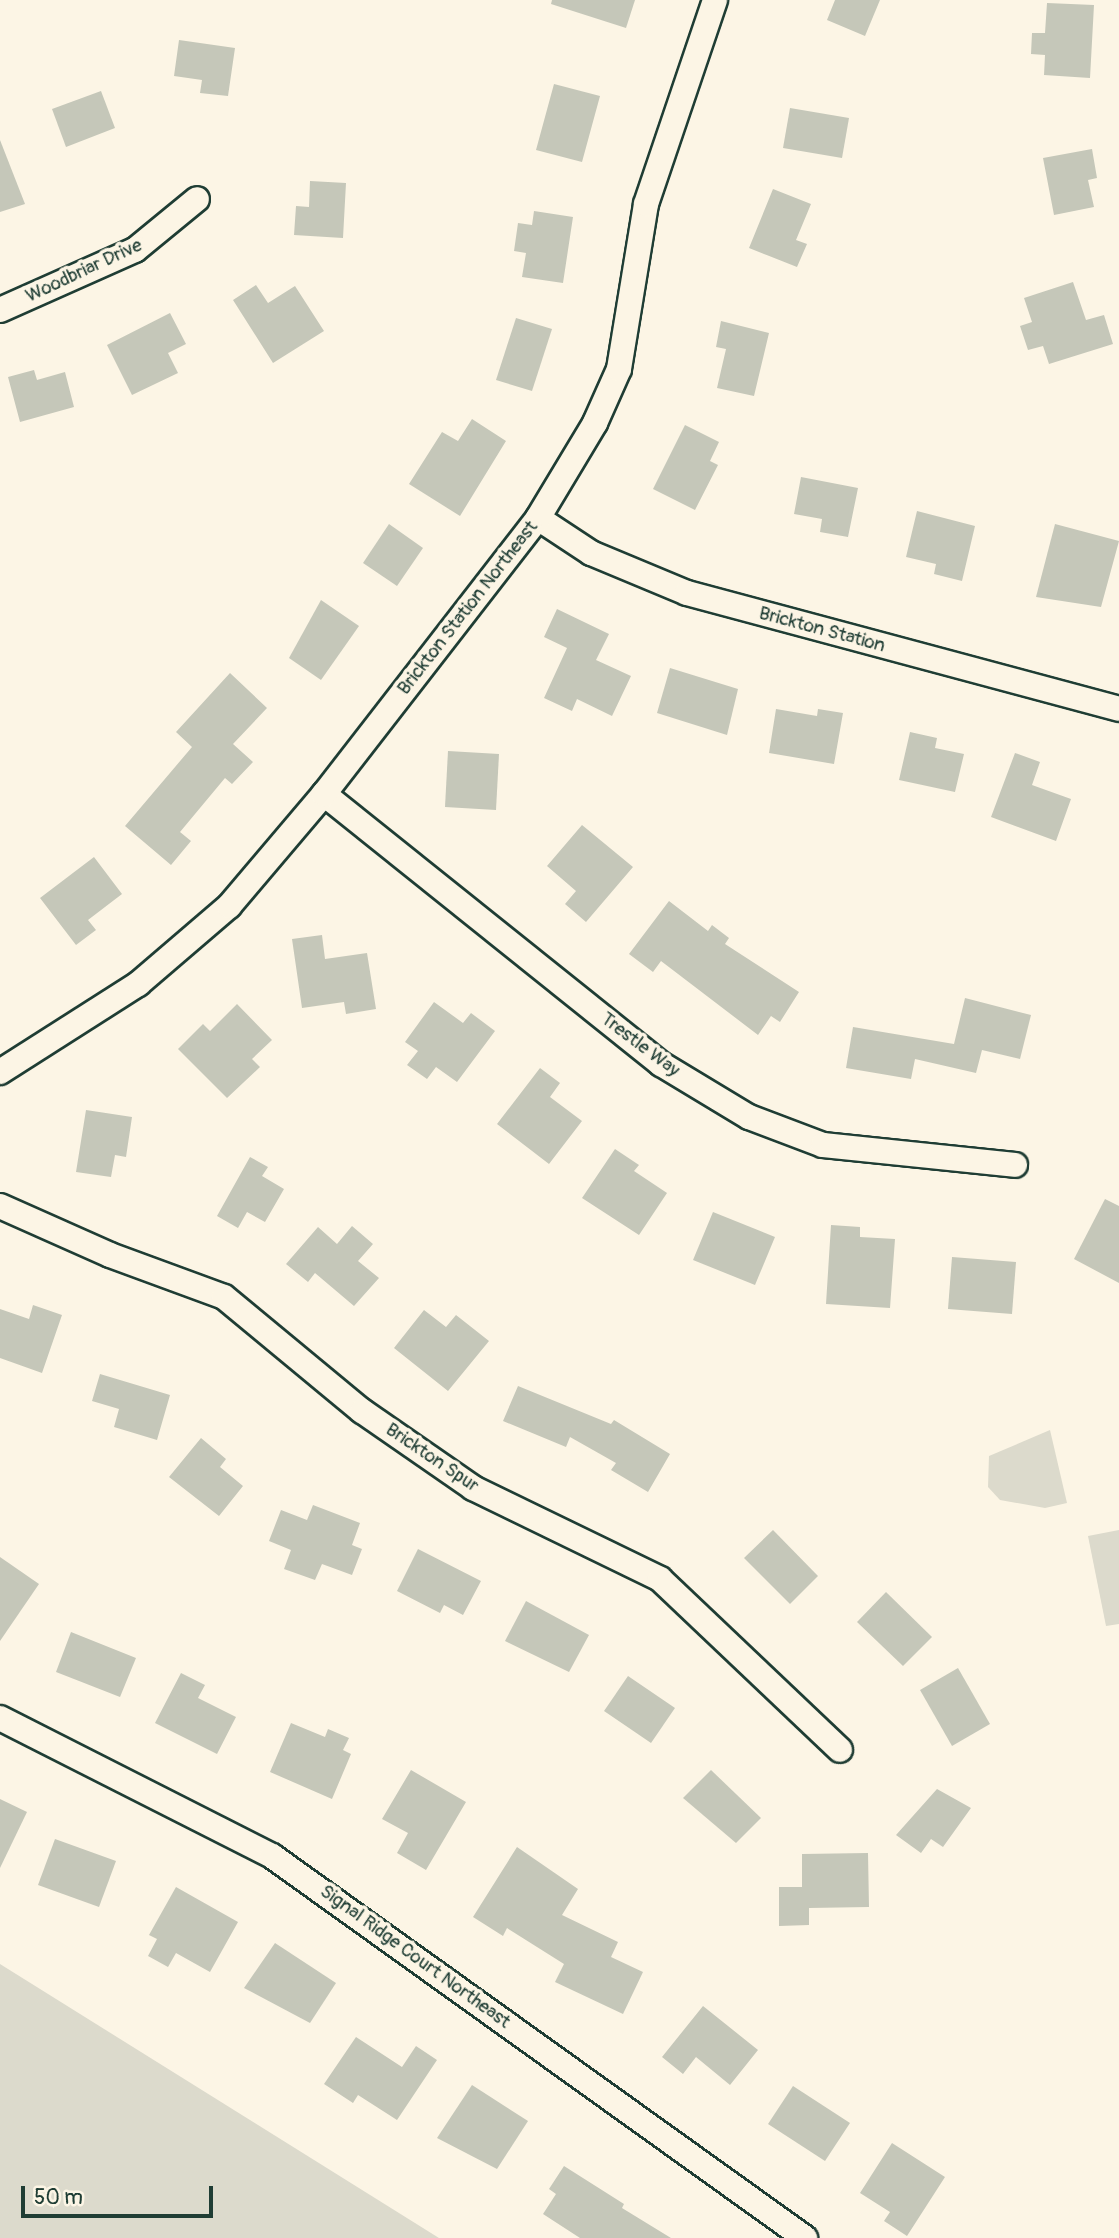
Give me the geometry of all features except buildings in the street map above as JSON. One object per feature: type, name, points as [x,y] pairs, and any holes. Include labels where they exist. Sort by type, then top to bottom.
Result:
[{"type":"street","name":"Brickton Station Northeast","points":[[0,1072],[148,976],[229,906],[324,794],[538,517],[594,423],[618,369],[646,204],[715,0]]},
{"type":"street","name":"Woodbriar Drive","points":[[0,310],[135,250],[197,199]]},
{"type":"street","name":"Brickton Station","points":[[538,517],[591,553],[687,593],[1119,709]]},
{"type":"street","name":"Trestle Way","points":[[324,794],[661,1064],[749,1116],[823,1145],[1015,1165]]},
{"type":"street","name":"Brickton Spur","points":[[0,1206],[110,1255],[224,1297],[362,1411],[473,1488],[660,1579],[840,1749]]},
{"type":"street","name":"Signal Ridge Court Northeast","points":[[0,1718],[272,1856],[805,2238]]},
{"type":"shaded area","points":[[1050,1430],[1067,1503],[1045,1508],[1000,1500],[988,1487],[989,1456]]},
{"type":"shaded area","points":[[1119,1530],[1119,1624],[1106,1626],[1088,1536]]},
{"type":"shaded area","points":[[0,1964],[439,2238],[0,2238]]}]
